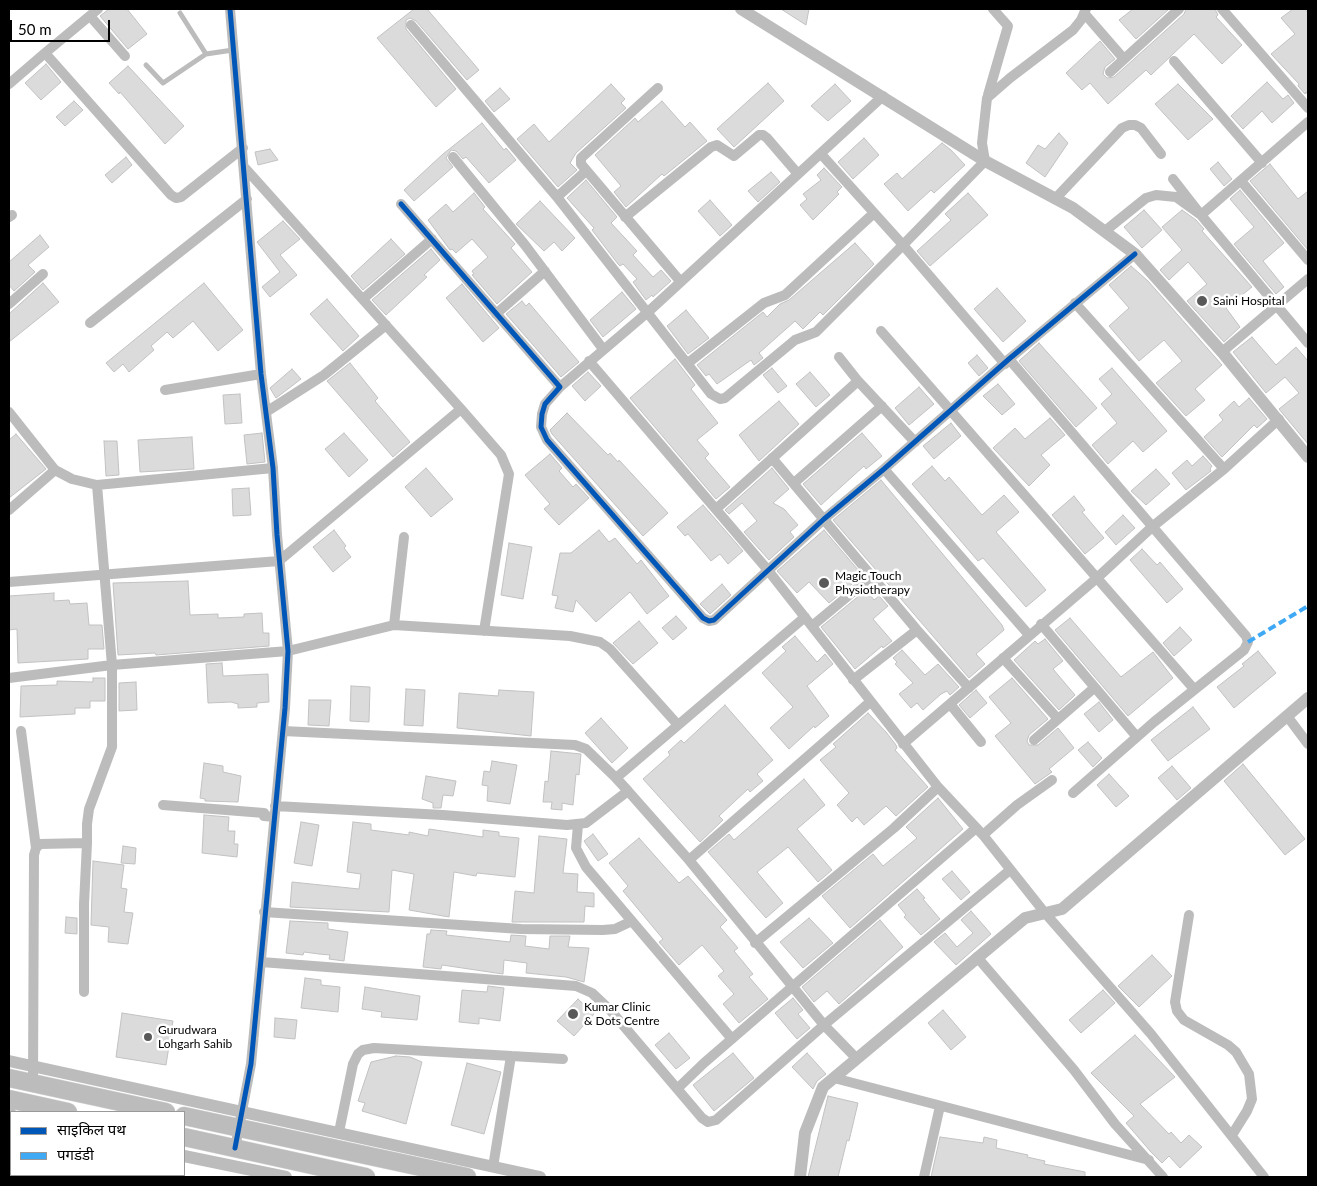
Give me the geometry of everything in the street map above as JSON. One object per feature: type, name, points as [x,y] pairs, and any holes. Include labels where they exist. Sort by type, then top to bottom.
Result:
[{"type":"highway","points":[[9,1078],[32,1076],[162,1111]]},
{"type":"highway","points":[[9,1099],[63,1111]]},
{"type":"highway","points":[[185,1116],[467,1177]]},
{"type":"highway","points":[[185,1137],[235,1148],[328,1173],[366,1177]]},
{"type":"street","points":[[9,84],[98,9]]},
{"type":"street","points":[[230,9],[248,198],[261,374],[272,468],[288,651],[283,731],[272,812],[261,962],[243,1111],[235,1148]]},
{"type":"street","points":[[741,9],[986,161],[1055,198],[1105,231],[1135,254],[1222,352],[1279,419],[1308,457]]},
{"type":"street","points":[[986,161],[982,143],[987,98],[1008,26],[993,9]]},
{"type":"street","points":[[1110,72],[1179,9]]},
{"type":"street","points":[[1223,9],[1308,108]]},
{"type":"street","points":[[987,98],[1064,37],[1081,20],[1085,11],[1124,59]]},
{"type":"street","points":[[90,16],[125,56]]},
{"type":"street","points":[[411,25],[557,197],[711,394],[720,399],[725,398],[795,340],[816,332],[986,161]]},
{"type":"street","points":[[45,53],[176,198],[181,197],[243,148]]},
{"type":"street","points":[[1174,62],[1262,163]]},
{"type":"street","points":[[658,88],[581,158],[581,164],[680,281]]},
{"type":"street","points":[[883,96],[648,312],[560,387],[546,404],[542,414],[541,427],[547,440],[703,618],[709,621],[714,620],[824,519],[1075,303],[1135,254]]},
{"type":"street","points":[[1201,215],[1308,122]]},
{"type":"street","points":[[1055,198],[1122,128],[1129,124],[1135,124],[1141,128],[1161,154]]},
{"type":"street","points":[[625,217],[711,147],[717,145],[734,156],[755,137],[763,135],[798,174]]},
{"type":"street","points":[[821,154],[1007,361],[1246,636],[1248,642],[1244,650],[1194,689],[1073,793]]},
{"type":"street","points":[[453,157],[545,272],[603,349]]},
{"type":"street","points":[[245,168],[501,455],[509,474],[509,485],[484,631]]},
{"type":"street","points":[[557,197],[586,171]]},
{"type":"street","points":[[1173,179],[1308,342]]},
{"type":"street","points":[[1241,181],[1308,260]]},
{"type":"street","points":[[1105,231],[1139,202],[1156,195],[1176,197],[1201,215]]},
{"type":"street","points":[[90,323],[248,198]]},
{"type":"street","points":[[402,204],[560,387]]},
{"type":"street","points":[[688,363],[764,303],[785,294],[874,213]]},
{"type":"street","points":[[363,299],[432,239]]},
{"type":"street","points":[[496,314],[545,272]]},
{"type":"street","points":[[9,304],[43,274]]},
{"type":"street","points":[[1222,352],[1308,279]]},
{"type":"street","points":[[1075,303],[1224,469]]},
{"type":"street","points":[[266,412],[324,375],[386,325]]},
{"type":"street","points":[[881,331],[1194,689]]},
{"type":"street","points":[[839,357],[915,442]]},
{"type":"street","points":[[589,361],[768,569],[938,787],[979,832],[1044,913],[1151,1034],[1264,1177]]},
{"type":"street","points":[[166,390],[261,374]]},
{"type":"street","points":[[716,508],[858,380]]},
{"type":"street","points":[[794,483],[882,406]]},
{"type":"street","points":[[9,582],[280,561],[460,409]]},
{"type":"street","points":[[9,412],[55,470],[72,479],[97,485],[272,468]]},
{"type":"street","points":[[903,744],[1096,578],[1152,527],[1224,469],[1279,419]]},
{"type":"street","points":[[772,458],[917,630],[969,688]]},
{"type":"street","points":[[884,469],[1029,635]]},
{"type":"street","points":[[9,510],[55,470]]},
{"type":"street","points":[[84,992],[84,904],[88,842],[87,824],[89,809],[112,747],[112,665],[106,574],[97,485]]},
{"type":"street","points":[[394,625],[404,537]]},
{"type":"street","points":[[812,626],[872,576]]},
{"type":"street","points":[[616,778],[805,617]]},
{"type":"street","points":[[1041,624],[1137,738]]},
{"type":"street","points":[[9,678],[112,665],[288,651],[394,625],[570,636],[600,642],[610,649],[678,726]]},
{"type":"street","points":[[853,680],[917,630]]},
{"type":"street","points":[[1003,658],[1058,718]]},
{"type":"street","points":[[1034,740],[1094,688]]},
{"type":"street","points":[[800,1177],[805,1133],[823,1087],[1025,918],[1062,909],[1308,698]]},
{"type":"street","points":[[689,860],[870,702]]},
{"type":"street","points":[[950,704],[981,742]]},
{"type":"street","points":[[1287,716],[1308,744]]},
{"type":"street","points":[[20,730],[36,848],[32,1076]]},
{"type":"street","points":[[283,731],[575,745],[586,748],[628,791],[689,860],[755,943],[824,1025],[856,1059]]},
{"type":"street","points":[[678,1088],[793,986],[979,832],[1052,780]]},
{"type":"street","points":[[755,943],[874,844],[938,787]]},
{"type":"street","points":[[163,805],[272,812],[443,815],[578,825],[593,820],[628,791]]},
{"type":"street","points":[[578,825],[575,840],[580,857],[732,1039]]},
{"type":"street","points":[[36,848],[40,844],[46,843],[88,842]]},
{"type":"street","points":[[261,962],[576,986],[592,993],[610,1011],[702,1118],[708,1122],[716,1120],[824,1025],[1010,870]]},
{"type":"street","points":[[264,912],[522,929],[603,930],[615,929],[632,921]]},
{"type":"street","points":[[1189,915],[1174,1002],[1177,1011],[1184,1020],[1228,1045],[1236,1052],[1249,1074],[1252,1099],[1232,1135]]},
{"type":"street","points":[[977,957],[1074,1070],[1115,1124],[1163,1177]]},
{"type":"street","points":[[338,1132],[353,1064],[358,1054],[363,1050],[374,1048],[563,1059]]},
{"type":"street","points":[[493,1167],[511,1056]]},
{"type":"street","points":[[9,1061],[32,1076],[121,1084],[540,1177]]},
{"type":"street","points":[[834,1078],[1148,1160]]},
{"type":"street","points":[[924,1177],[940,1106]]},
{"type":"street","points":[[185,1156],[286,1177]]},
{"type":"lane","points":[[180,13],[206,54]]},
{"type":"lane","points":[[146,65],[163,83],[206,54],[234,50]]},
{"type":"building","points":[[109,9],[127,9],[147,34],[128,49],[100,16]]},
{"type":"building","points":[[414,9],[427,9],[479,70],[467,80],[416,21],[410,18],[406,20],[406,29],[456,89],[436,107],[377,38]]},
{"type":"building","points":[[781,9],[809,9],[806,25]]},
{"type":"building","points":[[1133,9],[1169,9],[1136,39],[1119,20]]},
{"type":"building","points":[[1186,9],[1215,9],[1218,15],[1216,17],[1242,45],[1222,64],[1194,34],[1151,75],[1146,70],[1108,104],[1090,83],[1082,90],[1066,73],[1100,41],[1115,59],[1105,67],[1103,74],[1107,78],[1114,77],[1184,14]]},
{"type":"building","points":[[1293,9],[1305,9],[1308,13],[1308,95],[1306,92],[1305,94],[1298,86],[1299,84],[1271,54],[1295,34],[1281,18]]},
{"type":"building","points":[[46,64],[61,82],[41,100],[25,83]]},
{"type":"building","points":[[128,66],[184,126],[165,144],[120,92],[119,94],[109,83]]},
{"type":"building","points":[[1267,82],[1283,99],[1288,95],[1294,103],[1272,123],[1262,111],[1243,129],[1231,116]]},
{"type":"building","points":[[768,83],[784,101],[734,147],[717,129]]},
{"type":"building","points":[[611,84],[625,99],[621,103],[626,108],[576,153],[570,163],[577,170],[558,187],[517,139],[534,124],[549,142]]},
{"type":"building","points":[[835,84],[851,101],[828,121],[811,106]]},
{"type":"building","points":[[1178,84],[1213,119],[1188,140],[1155,104]]},
{"type":"building","points":[[500,88],[510,99],[494,112],[485,101]]},
{"type":"building","points":[[74,101],[83,110],[65,126],[56,117]]},
{"type":"building","points":[[662,101],[685,127],[690,122],[707,141],[664,176],[662,174],[626,207],[614,192],[621,186],[595,155],[635,118],[638,122]]},
{"type":"building","points":[[482,123],[504,150],[506,148],[516,160],[489,183],[466,157],[463,159],[456,151],[451,150],[446,158],[453,167],[414,201],[404,190],[443,154]]},
{"type":"building","points":[[1059,133],[1068,143],[1045,177],[1026,163],[1038,145],[1045,149]]},
{"type":"building","points":[[864,138],[879,155],[853,179],[838,162]]},
{"type":"building","points":[[942,143],[965,165],[934,193],[931,190],[908,211],[884,184],[897,173],[902,179]]},
{"type":"building","points":[[270,149],[278,160],[258,165],[255,152]]},
{"type":"building","points":[[126,157],[132,165],[112,183],[105,175]]},
{"type":"building","points":[[1218,162],[1232,179],[1224,186],[1210,169]]},
{"type":"building","points":[[1270,164],[1298,199],[1308,191],[1308,250],[1250,181]]},
{"type":"building","points":[[824,168],[842,187],[837,192],[839,194],[813,220],[800,205],[807,199],[803,194],[821,180],[817,175]]},
{"type":"building","points":[[771,172],[780,182],[758,202],[748,191]]},
{"type":"building","points":[[586,180],[617,217],[611,223],[637,251],[633,255],[653,277],[661,270],[671,281],[653,297],[652,295],[646,300],[633,282],[637,279],[623,264],[620,266],[618,264],[592,230],[594,228],[567,198]]},
{"type":"building","points":[[1240,190],[1284,243],[1263,261],[1284,287],[1276,294],[1234,244],[1254,227],[1230,199]]},
{"type":"building","points":[[474,193],[485,207],[483,209],[515,244],[511,248],[532,272],[497,304],[472,275],[474,274],[472,271],[488,257],[472,239],[456,253],[452,249],[450,250],[428,220],[446,204],[453,212]]},
{"type":"building","points":[[968,193],[988,215],[930,266],[917,251],[951,220],[945,214]]},
{"type":"building","points":[[710,200],[732,225],[720,236],[698,211]]},
{"type":"building","points":[[540,201],[575,238],[562,251],[554,242],[544,251],[516,224]]},
{"type":"building","points":[[1144,210],[1162,230],[1142,248],[1124,227]]},
{"type":"building","points":[[1182,210],[1196,220],[1204,229],[1202,231],[1252,287],[1226,308],[1240,327],[1224,342],[1187,301],[1207,284],[1188,262],[1169,280],[1160,270],[1182,250],[1162,227]]},
{"type":"building","points":[[283,221],[300,239],[280,255],[297,275],[270,297],[262,287],[280,272],[257,242]]},
{"type":"building","points":[[40,235],[49,247],[28,265],[35,272],[14,291],[9,285],[9,262]]},
{"type":"building","points":[[391,239],[405,254],[363,290],[351,276]]},
{"type":"building","points":[[855,243],[874,264],[823,315],[820,312],[803,329],[795,321],[759,353],[763,358],[754,365],[751,360],[717,384],[709,374],[706,376],[697,365],[763,312],[767,317],[780,304],[789,300]]},
{"type":"building","points":[[431,249],[440,260],[424,275],[427,277],[386,315],[372,300]]},
{"type":"building","points":[[1131,266],[1148,281],[1222,365],[1195,389],[1205,400],[1186,416],[1156,383],[1182,361],[1164,340],[1139,361],[1109,326],[1129,308],[1109,285]]},
{"type":"building","points":[[43,283],[59,302],[9,342],[9,314]]},
{"type":"building","points":[[204,283],[243,330],[218,351],[193,321],[173,338],[167,332],[151,346],[154,350],[129,372],[123,364],[114,372],[106,363]]},
{"type":"building","points":[[462,284],[499,328],[483,342],[446,298]]},
{"type":"building","points":[[997,288],[1026,321],[1003,342],[974,309]]},
{"type":"building","points":[[622,292],[636,309],[603,337],[590,320]]},
{"type":"building","points":[[327,299],[359,336],[343,351],[310,314]]},
{"type":"building","points":[[522,301],[526,306],[529,303],[579,362],[561,377],[506,314]]},
{"type":"building","points":[[686,310],[709,338],[688,354],[667,326]]},
{"type":"building","points":[[1252,337],[1276,365],[1296,347],[1308,361],[1308,444],[1279,409],[1299,393],[1285,377],[1266,393],[1233,352]]},
{"type":"building","points":[[1039,343],[1097,408],[1076,427],[1019,361]]},
{"type":"building","points":[[977,355],[988,368],[979,376],[968,363]]},
{"type":"building","points":[[675,359],[695,385],[691,389],[718,423],[697,440],[709,454],[705,458],[730,487],[716,499],[630,398]]},
{"type":"building","points":[[350,363],[378,398],[375,401],[410,442],[393,457],[327,381]]},
{"type":"building","points":[[772,368],[787,386],[778,393],[763,375]]},
{"type":"building","points":[[1112,368],[1167,431],[1143,452],[1133,441],[1108,464],[1092,445],[1117,423],[1101,404],[1112,394],[1099,379]]},
{"type":"building","points":[[292,369],[301,379],[276,398],[270,388]]},
{"type":"building","points":[[588,372],[601,386],[585,401],[572,386]]},
{"type":"building","points":[[810,372],[830,395],[816,407],[796,384]]},
{"type":"building","points":[[998,384],[1015,404],[1002,415],[983,396]]},
{"type":"building","points":[[919,387],[934,404],[909,425],[895,408]]},
{"type":"building","points":[[240,394],[242,423],[225,424],[223,395]]},
{"type":"building","points":[[1249,398],[1267,419],[1257,428],[1254,425],[1222,457],[1204,437],[1223,420],[1219,415],[1234,401],[1239,407]]},
{"type":"building","points":[[779,401],[799,424],[759,461],[739,435]]},
{"type":"building","points":[[567,413],[608,455],[610,453],[618,462],[619,460],[668,513],[643,536],[552,434],[550,430]]},
{"type":"building","points":[[1050,418],[1065,435],[1041,455],[1050,465],[1029,486],[993,448],[1015,428],[1025,439]]},
{"type":"building","points":[[951,423],[961,436],[934,459],[923,446]]},
{"type":"building","points":[[262,433],[265,462],[247,464],[244,435]]},
{"type":"building","points":[[344,433],[368,460],[349,477],[325,449]]},
{"type":"building","points":[[862,433],[882,456],[866,469],[864,466],[821,505],[803,484]]},
{"type":"building","points":[[16,434],[46,469],[9,498],[9,440]]},
{"type":"building","points":[[192,437],[194,469],[140,472],[138,440]]},
{"type":"building","points":[[104,441],[117,441],[119,475],[106,476]]},
{"type":"building","points":[[550,454],[562,468],[559,471],[573,487],[576,484],[589,498],[559,525],[544,509],[550,504],[525,475]]},
{"type":"building","points":[[1203,456],[1212,466],[1211,471],[1186,490],[1172,473],[1187,460],[1192,466]]},
{"type":"building","points":[[932,466],[945,481],[949,477],[982,515],[1004,495],[1019,512],[996,532],[1046,590],[1026,607],[983,558],[978,561],[912,484]]},
{"type":"building","points":[[426,468],[453,499],[431,517],[405,487]]},
{"type":"building","points":[[772,468],[789,489],[773,503],[784,509],[798,525],[790,532],[794,537],[769,560],[744,532],[757,521],[742,503],[729,514],[725,510]]},
{"type":"building","points":[[1156,469],[1170,484],[1146,505],[1131,491]]},
{"type":"building","points":[[881,480],[1002,625],[1004,630],[976,654],[985,664],[969,678],[833,520]]},
{"type":"building","points":[[249,488],[251,515],[233,516],[232,489]]},
{"type":"building","points":[[1074,496],[1085,510],[1082,512],[1104,538],[1085,554],[1052,515]]},
{"type":"building","points":[[703,505],[743,551],[728,564],[720,554],[711,561],[688,534],[685,536],[677,527]]},
{"type":"building","points":[[1123,515],[1135,528],[1116,545],[1105,532]]},
{"type":"building","points":[[334,530],[346,546],[344,548],[351,557],[333,572],[313,547]]},
{"type":"building","points":[[599,530],[609,542],[615,538],[637,564],[641,560],[669,596],[647,614],[630,592],[596,622],[576,600],[573,612],[555,608],[558,596],[552,595],[560,553],[571,553]]},
{"type":"building","points":[[824,530],[859,571],[853,576],[857,580],[829,603],[809,582],[797,593],[777,571]]},
{"type":"building","points":[[509,543],[532,547],[523,599],[501,595]]},
{"type":"building","points":[[1142,549],[1157,565],[1160,562],[1183,589],[1167,603],[1130,560]]},
{"type":"building","points":[[188,581],[190,615],[218,614],[218,618],[244,617],[244,614],[262,613],[263,633],[269,633],[269,646],[156,655],[155,653],[118,655],[113,583]]},
{"type":"building","points":[[722,584],[731,595],[710,614],[700,604]]},
{"type":"building","points":[[866,590],[874,600],[879,596],[888,606],[873,619],[892,641],[883,648],[882,646],[855,669],[821,627]]},
{"type":"building","points":[[54,593],[54,601],[69,600],[70,604],[87,603],[89,625],[102,625],[104,649],[88,649],[88,659],[18,663],[17,629],[9,630],[9,596]]},
{"type":"building","points":[[676,616],[687,628],[673,640],[662,628]]},
{"type":"building","points":[[1070,618],[1121,677],[1153,652],[1173,678],[1128,716],[1055,630]]},
{"type":"building","points":[[639,621],[658,643],[633,664],[613,643]]},
{"type":"building","points":[[1180,627],[1192,640],[1174,656],[1163,643]]},
{"type":"building","points":[[795,636],[817,662],[825,654],[833,664],[807,686],[829,716],[815,728],[814,726],[789,749],[770,728],[793,707],[762,673],[786,651],[782,647]]},
{"type":"building","points":[[1045,639],[1063,661],[1053,669],[1075,695],[1059,710],[1014,660],[1035,641],[1038,644]]},
{"type":"building","points":[[902,650],[925,675],[938,664],[959,687],[950,695],[947,691],[941,694],[923,710],[917,703],[911,708],[899,694],[913,683],[895,664],[897,662],[893,658]]},
{"type":"building","points":[[1258,651],[1276,673],[1234,708],[1217,687],[1244,666],[1242,664]]},
{"type":"building","points":[[222,663],[223,676],[268,674],[269,702],[257,703],[257,707],[238,708],[238,704],[231,702],[208,703],[206,664]]},
{"type":"building","points":[[93,678],[105,678],[105,701],[90,701],[90,708],[75,708],[75,714],[20,717],[21,686],[57,685],[57,681],[93,682]]},
{"type":"building","points":[[1012,678],[1048,719],[1029,735],[1027,741],[1029,745],[1038,745],[1058,728],[1074,748],[1049,769],[1052,772],[1035,784],[995,736],[1011,723],[989,697]]},
{"type":"building","points":[[136,682],[137,710],[119,711],[119,683]]},
{"type":"building","points":[[351,686],[370,687],[369,722],[350,721]]},
{"type":"building","points":[[406,689],[425,690],[423,726],[404,725]]},
{"type":"building","points":[[499,690],[534,692],[531,736],[457,728],[459,693],[498,696]]},
{"type":"building","points":[[976,690],[987,703],[970,718],[959,705]]},
{"type":"building","points":[[309,700],[331,700],[329,726],[308,725]]},
{"type":"building","points":[[1099,702],[1113,720],[1099,732],[1084,714]]},
{"type":"building","points":[[725,705],[773,760],[757,774],[763,781],[750,792],[748,789],[719,816],[723,820],[700,842],[643,779],[670,755],[668,752],[681,740],[684,743]]},
{"type":"building","points":[[1193,707],[1210,729],[1168,761],[1151,740]]},
{"type":"building","points":[[868,713],[896,745],[897,748],[895,750],[928,787],[896,816],[886,806],[864,825],[857,817],[852,822],[837,805],[849,793],[820,760],[836,747],[833,744]]},
{"type":"building","points":[[601,718],[628,748],[612,763],[585,733]]},
{"type":"building","points":[[1088,742],[1102,758],[1093,767],[1078,750]]},
{"type":"building","points":[[551,751],[581,754],[579,775],[576,774],[573,805],[562,803],[562,810],[551,809],[552,802],[543,802],[545,781],[548,782]]},
{"type":"building","points":[[492,761],[517,765],[510,804],[487,801],[488,786],[482,785],[484,771],[490,772]]},
{"type":"building","points":[[204,763],[223,766],[223,772],[241,776],[238,802],[205,801],[205,799],[200,798]]},
{"type":"building","points":[[1243,764],[1305,839],[1285,855],[1224,781]]},
{"type":"building","points":[[1172,766],[1191,788],[1177,800],[1158,778]]},
{"type":"building","points":[[1109,774],[1129,796],[1116,807],[1097,785]]},
{"type":"building","points":[[426,776],[456,781],[453,796],[443,795],[441,808],[433,808],[433,803],[422,799]]},
{"type":"building","points":[[804,779],[825,805],[797,829],[832,870],[818,882],[788,847],[757,872],[783,903],[766,918],[708,852],[729,834],[734,840]]},
{"type":"building","points":[[938,798],[963,829],[850,928],[822,896],[873,854],[883,866],[917,838],[906,827]]},
{"type":"building","points":[[204,815],[229,817],[228,831],[235,831],[234,844],[238,844],[237,857],[202,853]]},
{"type":"building","points":[[301,822],[319,825],[312,866],[294,863]]},
{"type":"building","points":[[353,822],[371,824],[371,830],[409,835],[409,832],[428,836],[429,829],[483,837],[483,830],[499,832],[499,836],[519,838],[515,877],[477,873],[476,876],[454,872],[449,917],[409,910],[414,874],[392,870],[389,912],[290,907],[292,882],[359,889],[361,874],[347,872]]},
{"type":"building","points":[[593,834],[608,854],[598,861],[584,841]]},
{"type":"building","points":[[539,836],[567,839],[563,873],[578,874],[577,892],[594,893],[594,907],[585,906],[584,922],[512,922],[515,891],[534,893]]},
{"type":"building","points":[[639,838],[679,883],[688,876],[727,920],[720,927],[738,948],[734,951],[753,974],[749,977],[768,999],[739,1023],[723,1004],[734,994],[718,976],[724,971],[702,945],[679,965],[659,942],[663,939],[623,891],[628,886],[609,863]]},
{"type":"building","points":[[123,846],[136,848],[135,864],[121,863]]},
{"type":"building","points":[[93,861],[124,865],[121,888],[127,889],[124,912],[133,913],[128,944],[108,942],[109,927],[91,925]]},
{"type":"building","points":[[952,871],[970,892],[961,900],[942,879]]},
{"type":"building","points":[[917,889],[940,919],[921,935],[904,917],[906,915],[898,905]]},
{"type":"building","points":[[971,911],[991,934],[956,965],[934,942],[945,933],[957,947],[973,933],[961,920]]},
{"type":"building","points":[[66,917],[77,918],[77,934],[65,933]]},
{"type":"building","points":[[809,918],[833,943],[803,968],[780,942]]},
{"type":"building","points":[[880,920],[903,947],[839,1004],[827,991],[814,1002],[802,987]]},
{"type":"building","points":[[290,921],[328,923],[328,929],[348,932],[344,961],[329,959],[330,955],[304,952],[303,955],[286,953]]},
{"type":"building","points":[[431,930],[447,931],[446,935],[510,942],[511,935],[526,936],[525,946],[549,949],[550,936],[570,936],[568,947],[589,948],[584,982],[566,977],[526,973],[527,963],[504,960],[503,974],[442,965],[441,969],[423,967],[427,934],[430,934]]},
{"type":"building","points":[[1152,955],[1172,976],[1139,1007],[1118,986]]},
{"type":"building","points":[[305,978],[321,980],[321,985],[340,987],[338,1012],[301,1008]]},
{"type":"building","points":[[488,986],[504,988],[500,1021],[479,1018],[479,1024],[459,1022],[462,990],[487,992]]},
{"type":"building","points":[[365,987],[420,996],[417,1020],[381,1017],[382,1012],[362,1009]]},
{"type":"building","points":[[1103,990],[1115,1003],[1081,1033],[1069,1020]]},
{"type":"building","points":[[793,998],[803,1010],[798,1014],[810,1028],[797,1039],[775,1013]]},
{"type":"building","points":[[578,999],[594,1014],[574,1036],[557,1021]]},
{"type":"building","points":[[943,1010],[966,1037],[951,1050],[928,1023]]},
{"type":"building","points":[[122,1013],[173,1021],[166,1065],[116,1057]]},
{"type":"building","points":[[275,1018],[297,1020],[295,1039],[274,1037]]},
{"type":"building","points":[[669,1033],[690,1058],[676,1069],[655,1045]]},
{"type":"building","points":[[1135,1035],[1175,1077],[1140,1104],[1169,1134],[1171,1132],[1181,1143],[1189,1135],[1202,1147],[1180,1168],[1169,1156],[1162,1163],[1151,1152],[1126,1123],[1134,1116],[1091,1073]]},
{"type":"building","points":[[733,1053],[754,1078],[714,1111],[693,1085]]},
{"type":"building","points":[[807,1053],[826,1074],[817,1081],[813,1089],[792,1067]]},
{"type":"building","points":[[396,1056],[410,1057],[422,1062],[406,1124],[362,1111],[365,1103],[358,1101],[371,1062]]},
{"type":"building","points":[[467,1063],[501,1072],[484,1134],[451,1125]]},
{"type":"building","points":[[828,1096],[858,1103],[849,1141],[847,1140],[838,1177],[808,1177]]},
{"type":"building","points":[[940,1137],[983,1143],[984,1137],[997,1140],[996,1148],[1028,1155],[1027,1157],[1045,1161],[1044,1164],[1085,1172],[1085,1177],[931,1177]]},
{"type":"marked path","points":[[1248,642],[1308,606]]},
{"type":"cycle path","points":[[230,9],[261,374],[273,468],[288,651],[285,708],[251,1064],[235,1148]]},
{"type":"cycle path","points":[[401,204],[560,387],[545,404],[542,414],[541,427],[547,440],[703,618],[709,621],[714,620],[824,519],[1009,359],[1135,254]]},
{"type":"place","name":"Saini Hospital","points":[[1202,301]]},
{"type":"place","name":"Magic Touch Physiotherapy","points":[[824,583]]},
{"type":"place","name":"Kumar Clinic & Dots Centre","points":[[573,1014]]},
{"type":"place","name":"Gurudwara Lohgarh Sahib","points":[[148,1037]]}]
